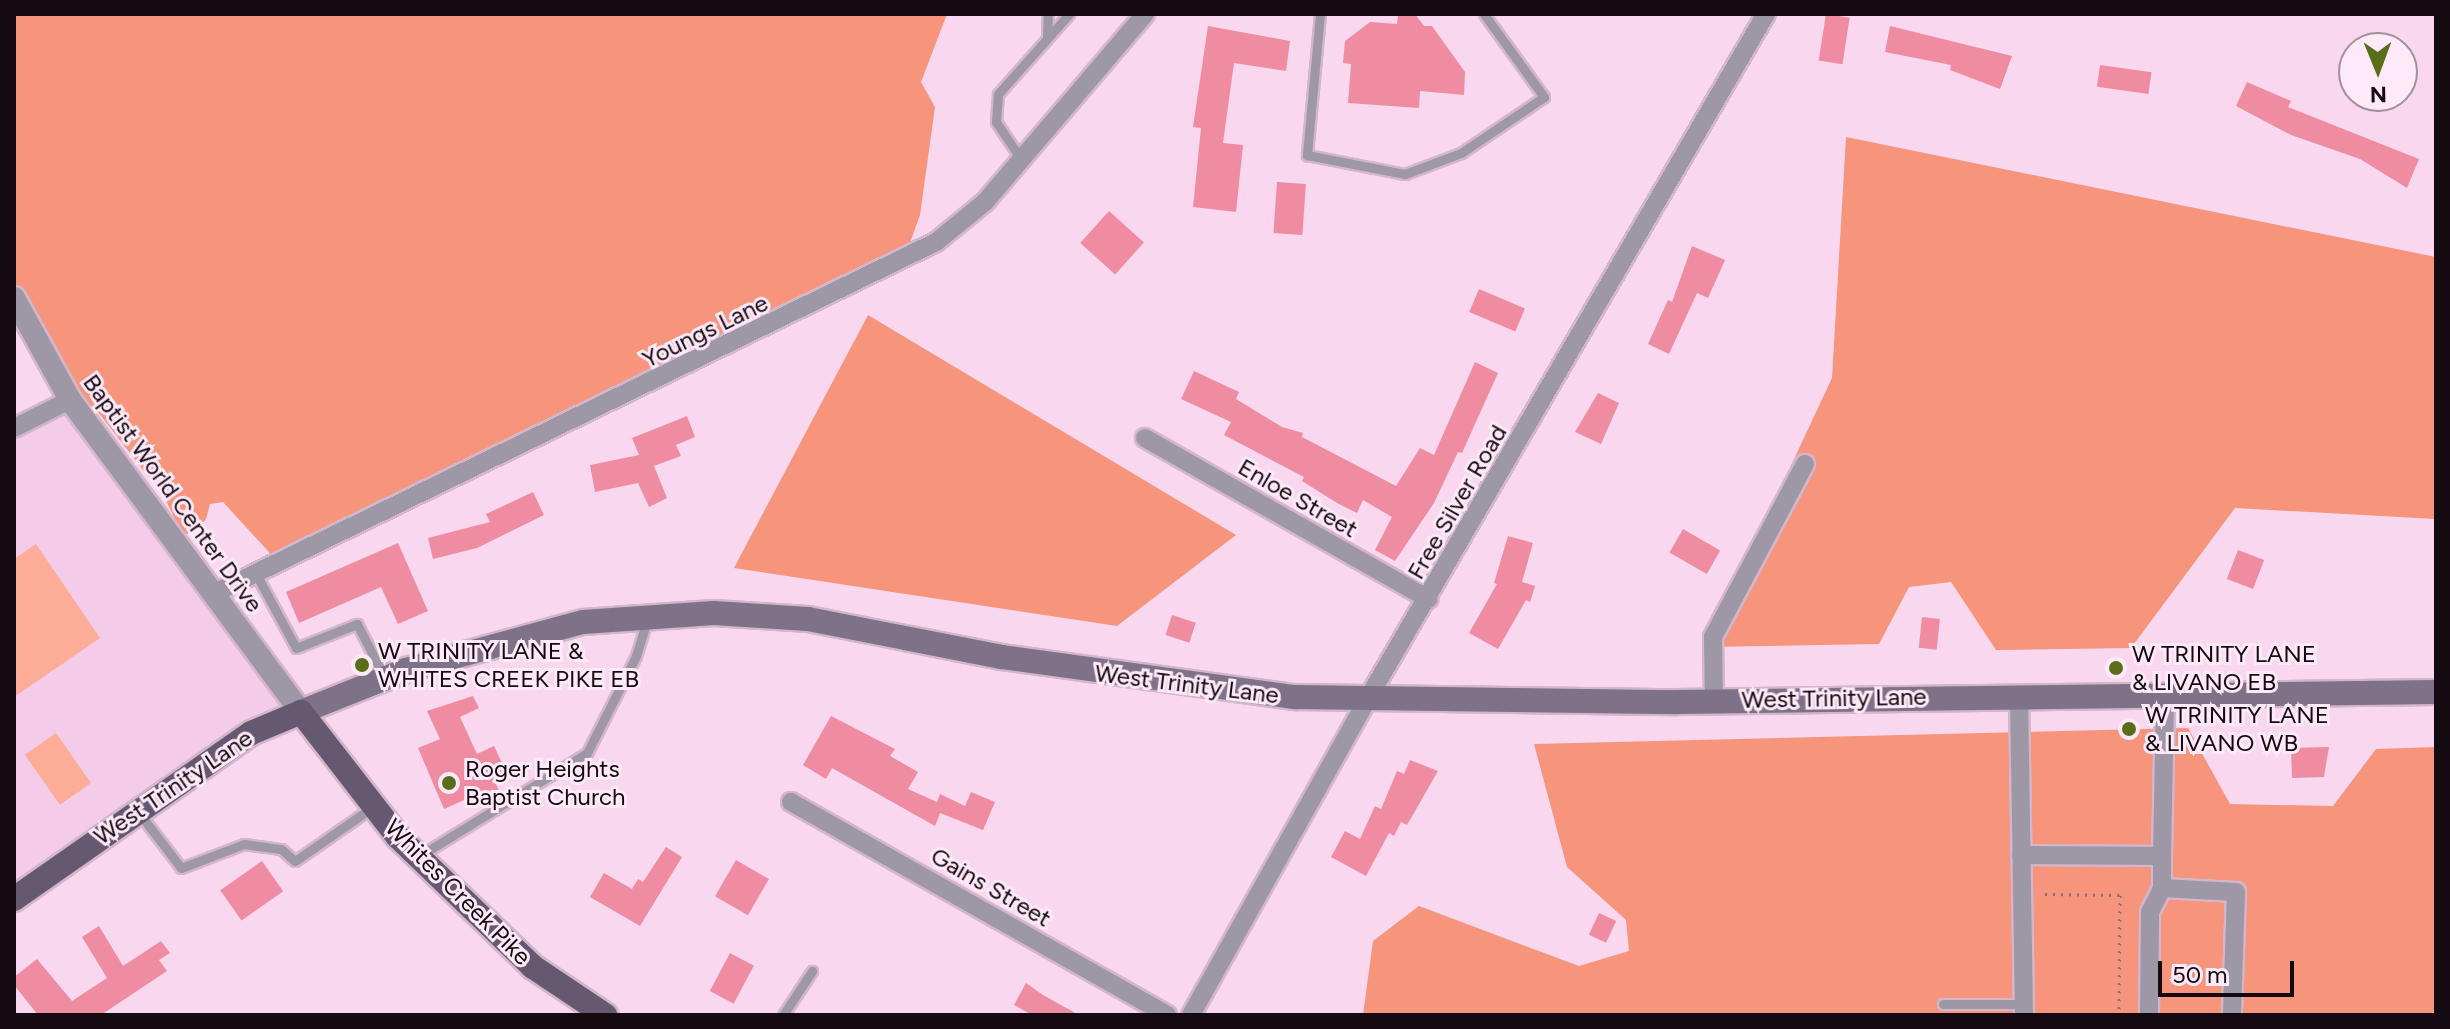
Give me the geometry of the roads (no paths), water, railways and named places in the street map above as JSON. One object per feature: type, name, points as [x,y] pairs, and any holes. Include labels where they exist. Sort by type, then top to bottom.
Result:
[{"type":"main road","name":"West Trinity Lane","points":[[14,899],[136,809],[251,733],[385,678],[583,622],[714,613],[808,619],[1151,681],[1367,700],[1714,701],[2436,692]]},
{"type":"main road","name":"Whites Creek Pike","points":[[301,712],[418,857],[533,967],[605,1015]]},
{"type":"street","name":"Free Silver Road","points":[[1191,1015],[1367,700],[1766,14]]},
{"type":"street","name":"Youngs Lane","points":[[213,594],[936,242],[985,202],[1136,19]]},
{"type":"street","name":"Baptist World Center Drive","points":[[14,298],[70,400],[301,712]]},
{"type":"street","points":[[14,428],[70,400]]},
{"type":"street","name":"Enloe Street","points":[[1145,438],[1428,599]]},
{"type":"street","points":[[1714,701],[1713,637],[1805,464]]},
{"type":"street","points":[[2149,1015],[2150,912],[2162,888],[2165,694]]},
{"type":"street","points":[[2019,695],[2024,1010]]},
{"type":"street","name":"Gains Street","points":[[791,802],[1167,1015]]},
{"type":"street","points":[[2021,855],[2162,856]]},
{"type":"street","points":[[2162,888],[2236,892],[2232,1015]]},
{"type":"lane","points":[[1047,38],[1048,14]]},
{"type":"lane","points":[[1021,159],[1003,136],[995,107],[998,94],[1069,14]]},
{"type":"lane","points":[[1320,14],[1307,155],[1405,174],[1461,153],[1544,97],[1484,14]]},
{"type":"lane","points":[[256,574],[296,648],[357,624],[385,678]]},
{"type":"lane","points":[[418,857],[587,753],[636,656],[648,617]]},
{"type":"lane","points":[[136,809],[181,868],[244,844],[281,849],[295,861],[374,806]]},
{"type":"lane","points":[[783,1015],[812,971]]},
{"type":"lane","points":[[1943,1004],[2024,1010]]},
{"type":"place","name":"W TRINITY LANE & WHITES CREEK PIKE EB","points":[[362,665]]},
{"type":"place","name":"W TRINITY LANE & LIVANO EB","points":[[2116,668]]},
{"type":"place","name":"W TRINITY LANE & LIVANO WB","points":[[2129,729]]},
{"type":"place","name":"Roger Heights Baptist Church","points":[[449,783]]}]
